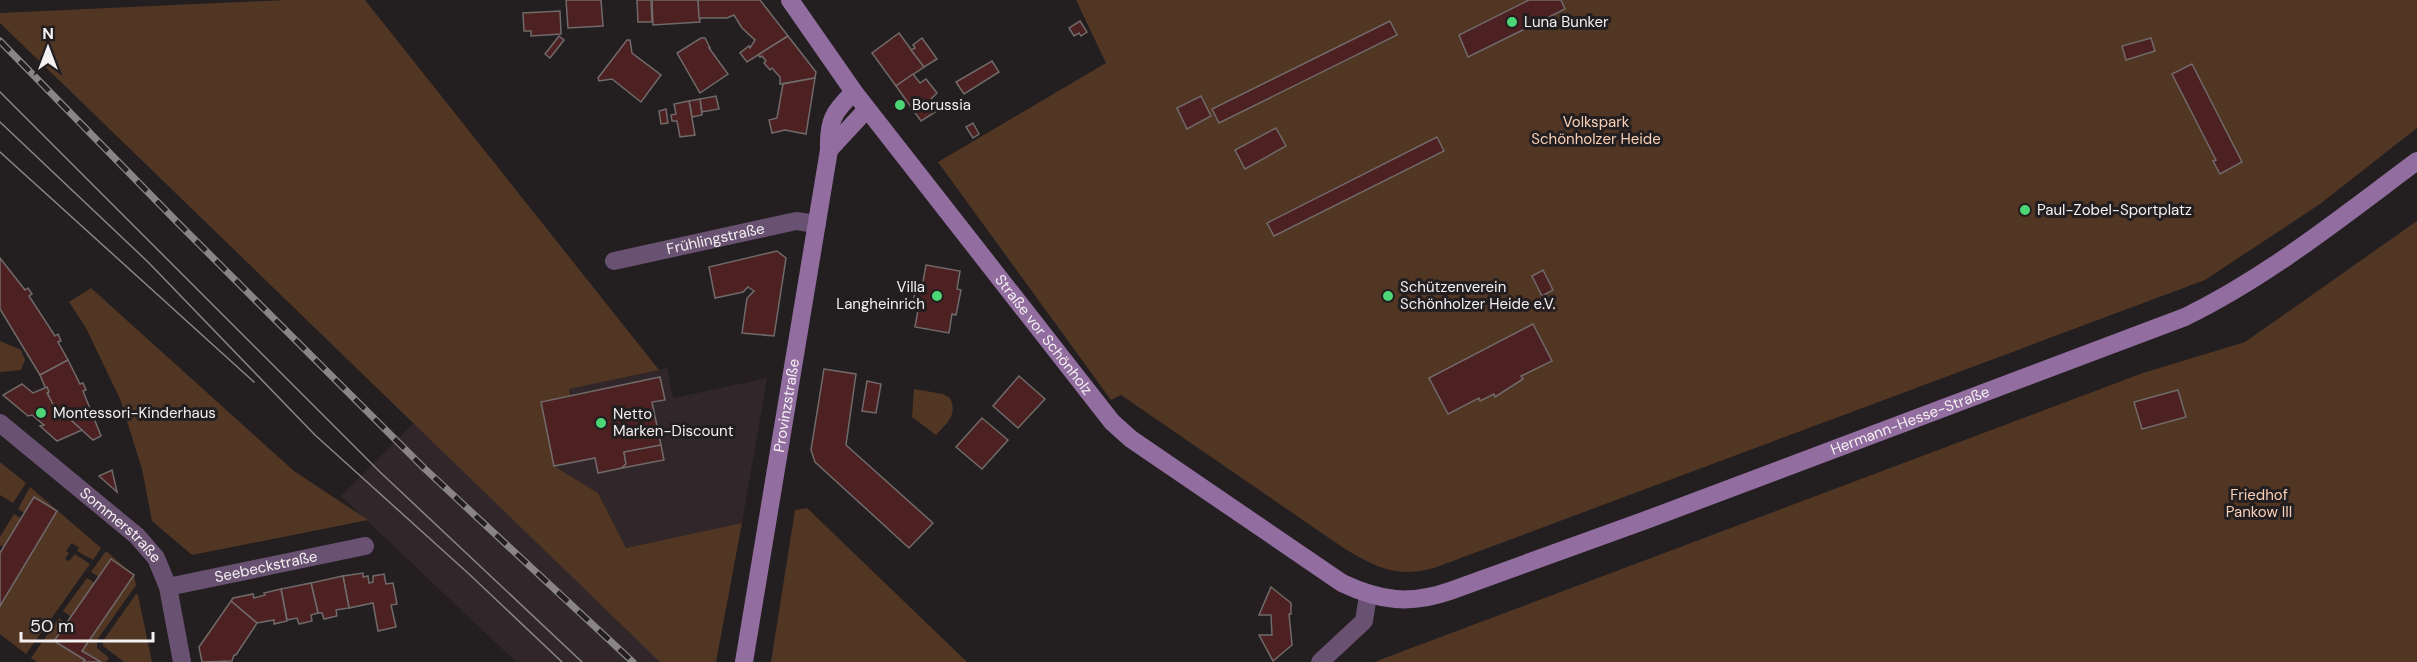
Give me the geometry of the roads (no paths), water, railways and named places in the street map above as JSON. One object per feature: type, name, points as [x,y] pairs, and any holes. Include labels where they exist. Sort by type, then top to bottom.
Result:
[{"type":"main road","name":"Straße vor Schönholz","points":[[790,0],[854,92],[1112,422],[1131,439],[1342,584],[1368,595]]},
{"type":"main road","name":"Provinzstraße","points":[[744,662],[829,150],[828,130],[835,112],[854,92]]},
{"type":"main road","points":[[829,150],[867,109]]},
{"type":"main road","name":"Hermann-Hesse-Straße","points":[[1368,595],[1394,599],[1433,597],[1646,520],[2185,317],[2223,298],[2307,242],[2417,160]]},
{"type":"street","name":"Frühlingstraße","points":[[614,261],[796,221],[817,224]]},
{"type":"street","name":"Sommerstraße","points":[[0,423],[137,536],[156,558],[168,587],[182,662]]},
{"type":"street","name":"Seebeckstraße","points":[[168,587],[365,546]]},
{"type":"street","points":[[1320,662],[1364,621],[1368,595]]},
{"type":"tram line","points":[[0,92],[380,472],[582,662]]},
{"type":"tram line","points":[[0,122],[148,262],[315,435],[469,574],[562,662]]},
{"type":"tram line","points":[[0,152],[254,382]]},
{"type":"railway","points":[[0,41],[180,225],[425,469],[633,662]]},
{"type":"place","name":"Luna Bunker","points":[[1512,22]]},
{"type":"place","name":"Borussia","points":[[900,105]]},
{"type":"place","name":"Paul-Zobel-Sportplatz","points":[[2025,210]]},
{"type":"place","name":"Villa Langheinrich","points":[[937,296]]},
{"type":"place","name":"Schützenverein Schönholzer Heide e.V.","points":[[1388,296]]},
{"type":"place","name":"Montessori-Kinderhaus","points":[[41,413]]},
{"type":"place","name":"Netto Marken-Discount","points":[[601,423]]},
{"type":"park label","name":"Volkspark Schönholzer Heide","points":[[1596,130]]},
{"type":"park label","name":"Friedhof Pankow III","points":[[2259,504]]}]
